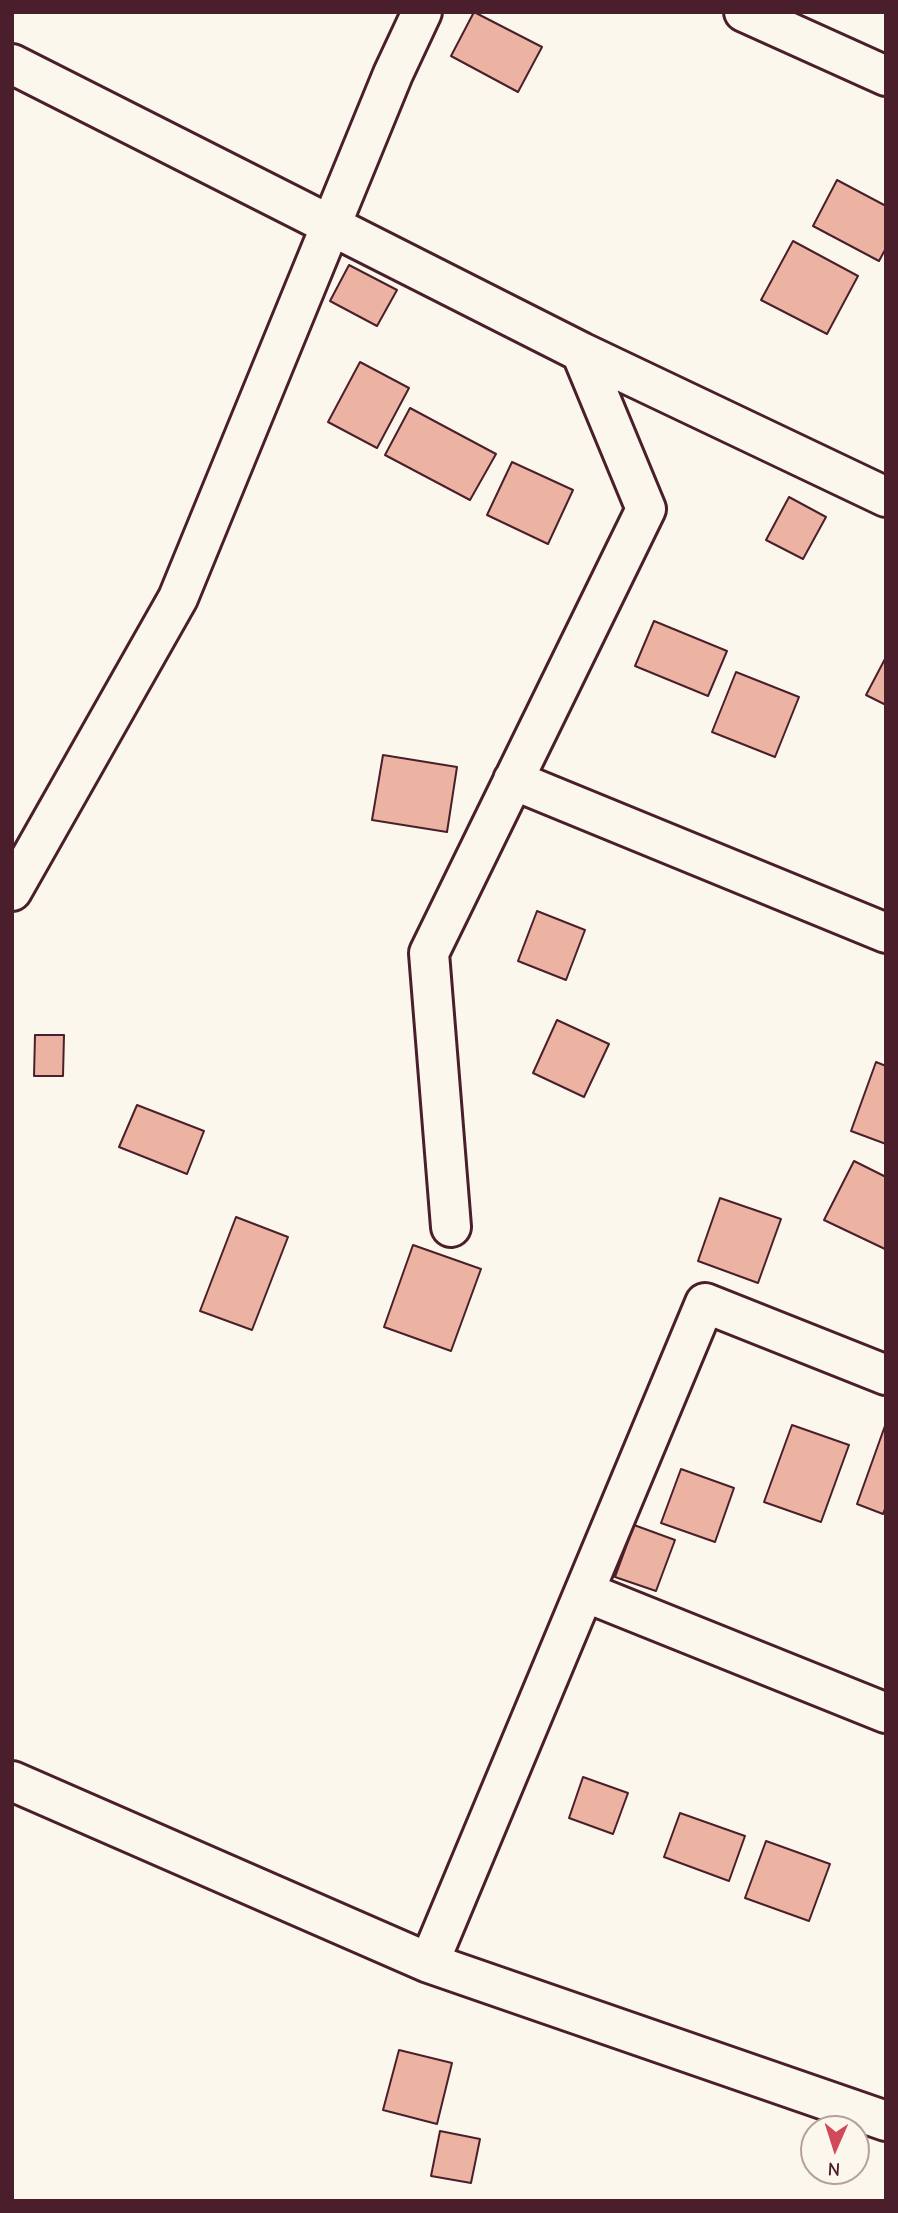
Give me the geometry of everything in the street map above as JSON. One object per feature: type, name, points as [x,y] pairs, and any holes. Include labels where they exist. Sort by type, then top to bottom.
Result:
[{"type":"street","points":[[12,891],[178,598],[393,74],[422,12]]},
{"type":"street","points":[[744,12],[886,76]]},
{"type":"street","points":[[12,64],[580,352],[886,497]]},
{"type":"street","points":[[451,1227],[429,953],[646,509],[580,352]]},
{"type":"street","points":[[513,780],[884,928]]},
{"type":"street","points":[[429,1963],[705,1303],[886,1375]]},
{"type":"street","points":[[584,1592],[886,1713]]},
{"type":"street","points":[[12,1781],[429,1963],[886,2121]]},
{"type":"building","points":[[474,12],[542,47],[518,92],[451,56]]},
{"type":"building","points":[[837,180],[886,206],[886,248],[879,261],[813,226]]},
{"type":"building","points":[[793,241],[858,276],[827,334],[761,300]]},
{"type":"building","points":[[349,265],[397,290],[377,326],[330,301]]},
{"type":"building","points":[[360,362],[409,388],[377,448],[328,422]]},
{"type":"building","points":[[410,408],[496,454],[470,500],[385,455]]},
{"type":"building","points":[[512,462],[573,490],[548,544],[487,515]]},
{"type":"building","points":[[789,497],[826,517],[803,559],[766,540]]},
{"type":"building","points":[[654,621],[727,651],[708,696],[635,666]]},
{"type":"building","points":[[886,657],[886,705],[866,695]]},
{"type":"building","points":[[736,672],[799,697],[775,757],[712,732]]},
{"type":"building","points":[[383,755],[457,767],[447,832],[372,820]]},
{"type":"building","points":[[537,911],[585,930],[566,980],[518,961]]},
{"type":"building","points":[[557,1020],[609,1044],[584,1097],[533,1073]]},
{"type":"building","points":[[35,1035],[64,1035],[63,1076],[34,1076]]},
{"type":"building","points":[[876,1062],[886,1066],[886,1144],[851,1131]]},
{"type":"building","points":[[137,1105],[204,1131],[187,1174],[119,1147]]},
{"type":"building","points":[[854,1161],[886,1177],[885,1249],[824,1220]]},
{"type":"building","points":[[720,1198],[781,1219],[758,1283],[698,1261]]},
{"type":"building","points":[[236,1217],[288,1237],[252,1330],[200,1311]]},
{"type":"building","points":[[413,1245],[481,1269],[451,1351],[384,1327]]},
{"type":"building","points":[[886,1423],[886,1506],[883,1514],[857,1504]]},
{"type":"building","points":[[792,1425],[849,1445],[821,1522],[764,1502]]},
{"type":"building","points":[[681,1469],[734,1488],[715,1542],[661,1523]]},
{"type":"building","points":[[634,1525],[675,1540],[656,1591],[615,1577]]},
{"type":"building","points":[[583,1777],[628,1793],[613,1834],[569,1818]]},
{"type":"building","points":[[680,1813],[745,1836],[729,1881],[664,1857]]},
{"type":"building","points":[[766,1841],[830,1864],[809,1921],[745,1898]]},
{"type":"building","points":[[399,2050],[452,2063],[437,2124],[383,2110]]},
{"type":"building","points":[[440,2131],[480,2139],[471,2183],[431,2176]]}]
